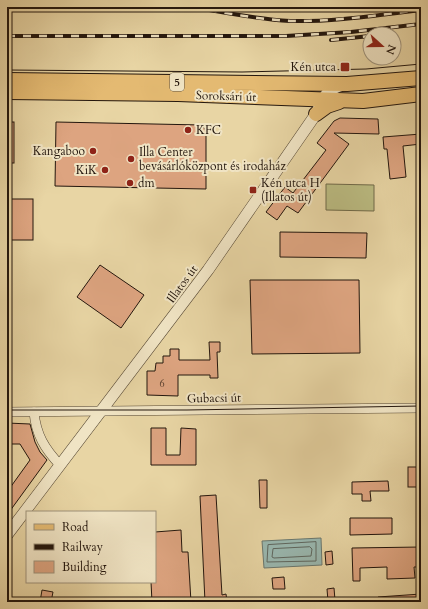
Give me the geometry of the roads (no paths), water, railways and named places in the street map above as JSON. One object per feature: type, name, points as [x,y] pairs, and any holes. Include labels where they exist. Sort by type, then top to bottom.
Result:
[{"type":"main road","name":"Soroksári út","points":[[7,80],[347,84],[421,78]]},
{"type":"main road","name":"Soroksári út","points":[[7,92],[178,94],[317,104]]},
{"type":"main road","points":[[317,104],[327,106],[344,100],[363,101],[421,94]]},
{"type":"street","points":[[306,84],[317,104]]},
{"type":"street","name":"Illatos út","points":[[7,535],[208,270],[317,104],[332,88],[347,84]]},
{"type":"street","name":"Gubacsi út","points":[[7,412],[421,408]]},
{"type":"street","points":[[34,412],[40,439],[49,453],[60,465]]},
{"type":"water","points":[[321,538],[322,565],[264,568],[262,541]]},
{"type":"tram line","points":[[7,70],[242,72],[366,69],[421,64]]},
{"type":"tram line","points":[[7,410],[187,410],[421,406]]},
{"type":"railway","points":[[193,7],[229,14],[290,21],[339,19],[421,10]]},
{"type":"railway","points":[[7,36],[286,36],[351,32],[421,24]]},
{"type":"railway","points":[[331,40],[362,37]]},
{"type":"place","name":"Kén utca","points":[[345,67]]},
{"type":"place","name":"KFC","points":[[188,130]]},
{"type":"place","name":"Kangaboo","points":[[93,151]]},
{"type":"place","name":"Illa Center bevásárlóközpont és irodaház","points":[[131,159]]},
{"type":"place","name":"KiK","points":[[105,170]]},
{"type":"place","name":"dm","points":[[130,183]]},
{"type":"place","name":"Kén utca H (Illatos út)","points":[[253,190]]}]
